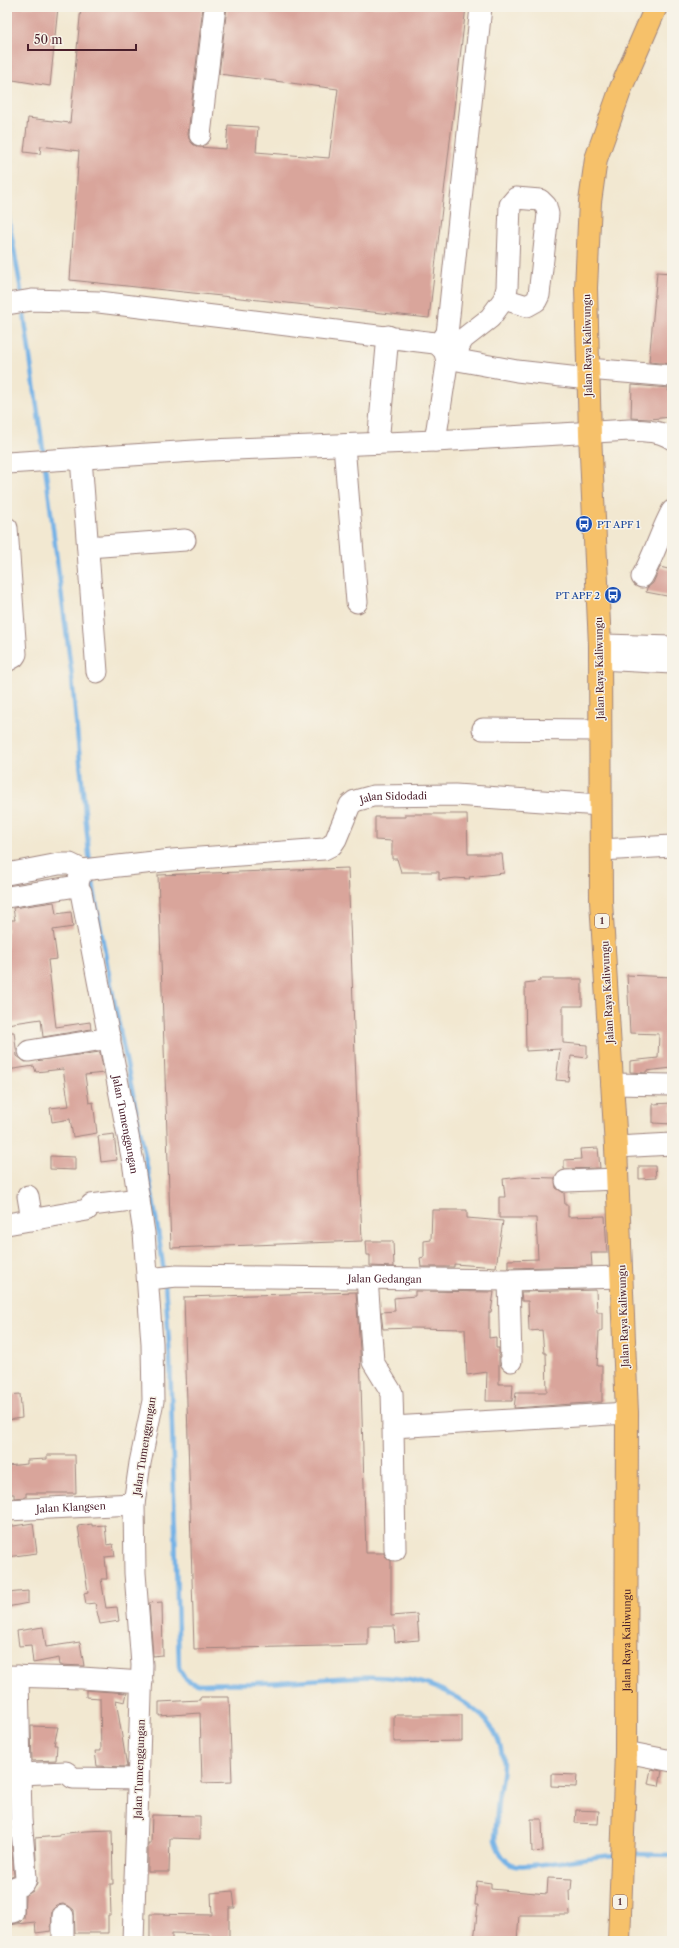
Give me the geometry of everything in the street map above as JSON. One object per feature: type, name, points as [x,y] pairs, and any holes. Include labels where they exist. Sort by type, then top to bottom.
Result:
[{"type":"main road","name":"Jalan Raya Kaliwungu","points":[[619,1941],[626,1752],[627,1413],[616,1147],[602,909],[600,652],[586,307],[588,240],[596,159],[621,88],[656,7]]},
{"type":"street","points":[[200,135],[215,7]]},
{"type":"street","points":[[436,441],[447,364],[447,333],[481,7]]},
{"type":"street","points":[[448,354],[459,346],[463,339],[490,318],[504,298],[507,288],[510,205],[516,198],[540,200],[546,206],[548,214],[539,295],[536,301],[527,306],[504,298]]},
{"type":"street","points":[[7,304],[32,300],[99,302],[388,336],[435,343],[448,354],[517,371],[672,376]]},
{"type":"street","points":[[378,443],[388,336]]},
{"type":"street","points":[[7,463],[33,460],[210,450],[590,434],[630,430],[653,431],[672,439]]},
{"type":"street","points":[[344,444],[357,602]]},
{"type":"street","points":[[81,458],[97,672]]},
{"type":"street","points":[[642,577],[652,558],[662,529],[672,511]]},
{"type":"street","points":[[7,528],[16,654],[14,658],[7,661]]},
{"type":"street","points":[[88,547],[184,540]]},
{"type":"street","points":[[600,652],[672,647]]},
{"type":"street","points":[[600,652],[672,663]]},
{"type":"street","points":[[483,728],[600,730]]},
{"type":"street","name":"Jalan Sidodadi","points":[[7,897],[85,874],[172,860],[324,849],[332,845],[336,839],[350,806],[355,801],[373,796],[455,795],[600,805]]},
{"type":"street","points":[[601,850],[672,846]]},
{"type":"street","points":[[7,874],[59,864],[70,864],[85,874]]},
{"type":"street","name":"Jalan Tumenggungan","points":[[85,874],[81,892],[110,1038],[152,1278],[152,1401],[134,1504],[135,1573],[142,1682],[138,1779],[137,1868],[133,1941]]},
{"type":"street","points":[[29,1051],[110,1038]]},
{"type":"street","points":[[612,1084],[672,1085]]},
{"type":"street","points":[[616,1147],[672,1144]]},
{"type":"street","points":[[566,1181],[617,1179]]},
{"type":"street","points":[[28,1196],[32,1220]]},
{"type":"street","points":[[7,1224],[87,1210],[90,1197],[139,1199]]},
{"type":"street","name":"Jalan Gedangan","points":[[152,1278],[177,1276],[510,1280],[621,1277]]},
{"type":"street","points":[[367,1278],[373,1362],[392,1393],[394,1426],[395,1550]]},
{"type":"street","points":[[510,1280],[511,1361]]},
{"type":"street","points":[[394,1426],[627,1413]]},
{"type":"street","name":"Jalan Klangsen","points":[[7,1510],[134,1504]]},
{"type":"street","points":[[7,1913],[13,1912],[13,1888],[26,1882],[21,1819],[20,1774],[12,1676],[82,1678],[142,1682]]},
{"type":"street","points":[[626,1752],[672,1761]]},
{"type":"street","points":[[20,1774],[66,1772],[73,1778],[138,1779]]},
{"type":"street","points":[[63,1916],[63,1941]]},
{"type":"building","points":[[7,7],[58,7],[50,86],[7,79]]},
{"type":"building","points":[[81,7],[203,7],[188,134],[189,139],[193,144],[198,147],[226,149],[228,125],[258,127],[256,152],[329,158],[338,89],[219,74],[227,7],[466,7],[429,318],[70,280],[79,151],[41,146],[40,154],[24,152],[28,118],[70,123]]},
{"type":"building","points":[[657,272],[672,273],[672,364],[649,362]]},
{"type":"building","points":[[632,385],[669,388],[668,391],[672,392],[672,417],[649,419],[631,418]]},
{"type":"building","points":[[660,567],[672,570],[672,597],[646,592],[647,588],[653,583]]},
{"type":"building","points":[[405,814],[467,814],[468,854],[502,854],[504,873],[469,877],[470,879],[456,878],[439,880],[439,872],[401,872],[397,859],[392,859],[392,841],[375,840],[375,817],[405,817]]},
{"type":"building","points":[[348,868],[362,1241],[171,1248],[158,875]]},
{"type":"building","points":[[54,902],[56,914],[71,912],[73,927],[53,930],[57,959],[48,960],[56,1027],[90,1022],[91,1029],[43,1037],[41,1019],[7,1024],[7,920],[15,920],[13,908]]},
{"type":"building","points":[[627,975],[672,977],[672,1068],[646,1071],[646,1073],[630,1072],[630,1061],[658,1058],[659,1034],[630,1033]]},
{"type":"building","points":[[540,979],[582,979],[582,1006],[563,1006],[563,1043],[587,1045],[587,1058],[571,1056],[568,1081],[556,1080],[560,1049],[526,1051],[525,983],[540,981]]},
{"type":"building","points":[[7,1032],[14,1032],[17,1056],[25,1062],[100,1052],[104,1073],[85,1075],[89,1103],[93,1102],[97,1133],[73,1137],[70,1119],[52,1122],[50,1108],[69,1106],[63,1069],[36,1072],[34,1066],[7,1070]]},
{"type":"building","points":[[672,1103],[672,1124],[653,1123],[653,1104]]},
{"type":"building","points":[[114,1134],[117,1160],[101,1162],[98,1136]]},
{"type":"building","points":[[598,1148],[600,1168],[564,1169],[564,1160],[581,1159],[580,1149]]},
{"type":"building","points":[[50,1156],[75,1157],[75,1170],[50,1169]]},
{"type":"building","points":[[639,1166],[655,1166],[656,1178],[639,1179]]},
{"type":"building","points":[[520,1177],[555,1178],[556,1188],[564,1193],[565,1205],[568,1205],[568,1217],[605,1216],[607,1253],[591,1253],[592,1266],[508,1268],[508,1260],[538,1259],[536,1218],[499,1218],[499,1197],[505,1197],[503,1179]]},
{"type":"building","points":[[432,1210],[467,1210],[467,1218],[503,1221],[496,1267],[454,1264],[454,1267],[421,1267],[420,1258],[424,1257],[424,1241],[431,1240]]},
{"type":"building","points":[[366,1241],[393,1241],[394,1267],[370,1266],[370,1255],[367,1255]]},
{"type":"building","points":[[596,1290],[597,1312],[602,1312],[602,1330],[599,1332],[597,1366],[602,1366],[602,1402],[514,1408],[516,1392],[547,1392],[546,1353],[544,1353],[542,1330],[529,1331],[528,1301],[522,1301],[521,1292]]},
{"type":"building","points":[[415,1291],[494,1292],[491,1312],[489,1312],[489,1338],[496,1337],[496,1348],[499,1348],[499,1384],[513,1384],[512,1401],[486,1401],[487,1372],[467,1375],[465,1329],[383,1329],[381,1312],[395,1311],[394,1298],[415,1296]]},
{"type":"building","points":[[356,1292],[360,1349],[366,1553],[384,1553],[385,1556],[391,1561],[391,1616],[417,1614],[419,1640],[395,1642],[394,1626],[368,1626],[368,1645],[194,1649],[184,1297]]},
{"type":"building","points":[[20,1394],[22,1418],[7,1420],[7,1395]]},
{"type":"building","points":[[47,1455],[75,1455],[76,1493],[26,1493],[26,1497],[14,1498],[14,1494],[7,1494],[7,1466],[27,1464],[27,1460],[47,1459]]},
{"type":"building","points":[[33,1523],[37,1553],[7,1557],[7,1527]]},
{"type":"building","points":[[92,1524],[92,1526],[105,1525],[107,1545],[113,1544],[115,1556],[105,1557],[107,1579],[101,1579],[106,1608],[117,1607],[119,1621],[100,1624],[95,1603],[86,1604],[84,1593],[88,1592],[78,1526]]},
{"type":"building","points":[[28,1591],[28,1603],[7,1607],[7,1593]]},
{"type":"building","points":[[162,1602],[163,1655],[153,1656],[149,1603]]},
{"type":"building","points":[[43,1627],[46,1647],[80,1642],[84,1666],[60,1665],[59,1658],[33,1663],[31,1645],[19,1646],[17,1631]]},
{"type":"building","points":[[86,1690],[127,1693],[125,1702],[116,1700],[127,1767],[97,1766],[95,1751],[101,1751],[100,1698],[86,1697]]},
{"type":"building","points":[[200,1697],[229,1697],[232,1782],[202,1783],[200,1713],[159,1716],[159,1702],[200,1700]]},
{"type":"building","points":[[394,1715],[462,1715],[462,1741],[394,1742]]},
{"type":"building","points":[[31,1726],[58,1727],[54,1745],[57,1745],[56,1760],[32,1761]]},
{"type":"building","points":[[651,1769],[662,1771],[659,1786],[648,1784]]},
{"type":"building","points":[[551,1774],[577,1775],[576,1787],[551,1786]]},
{"type":"building","points":[[576,1810],[599,1811],[598,1824],[575,1823]]},
{"type":"building","points":[[152,1815],[200,1816],[200,1839],[170,1838],[169,1872],[148,1872],[148,1843],[151,1843]]},
{"type":"building","points":[[531,1819],[542,1819],[543,1851],[532,1852]]},
{"type":"building","points":[[112,1830],[113,1884],[110,1884],[111,1915],[108,1915],[108,1933],[75,1933],[74,1910],[63,1904],[57,1905],[52,1910],[51,1931],[36,1933],[35,1922],[7,1925],[20,1922],[24,1918],[25,1896],[33,1891],[37,1883],[35,1838],[59,1836],[59,1834],[85,1831]]},
{"type":"building","points":[[7,1840],[11,1840],[14,1875],[7,1878]]},
{"type":"building","points":[[548,1878],[572,1879],[571,1890],[569,1890],[570,1915],[519,1915],[517,1941],[474,1941],[478,1905],[475,1905],[477,1881],[491,1883],[491,1889],[547,1894]]},
{"type":"building","points":[[233,1891],[235,1908],[229,1908],[229,1941],[209,1941],[209,1934],[172,1933],[172,1941],[150,1941],[150,1914],[212,1915],[211,1893]]},
{"type":"waterway","points":[[7,209],[22,296]]},
{"type":"waterway","points":[[23,307],[44,456]]},
{"type":"waterway","points":[[45,466],[71,669],[90,864]]},
{"type":"waterway","points":[[92,875],[109,974],[139,1123],[157,1223],[164,1273]]},
{"type":"waterway","points":[[165,1282],[170,1359],[179,1666],[183,1676],[187,1680],[197,1684],[271,1683],[356,1677],[380,1677],[404,1679],[427,1685],[450,1694],[472,1708],[482,1717],[497,1737],[502,1755],[503,1768],[498,1800],[495,1840],[499,1852],[507,1862],[517,1865],[542,1864],[617,1855]]},
{"type":"waterway","points":[[628,1854],[672,1855]]},
{"type":"place","name":"PT APF 1","points":[[584,524]]},
{"type":"place","name":"PT APF 2","points":[[613,595]]}]
